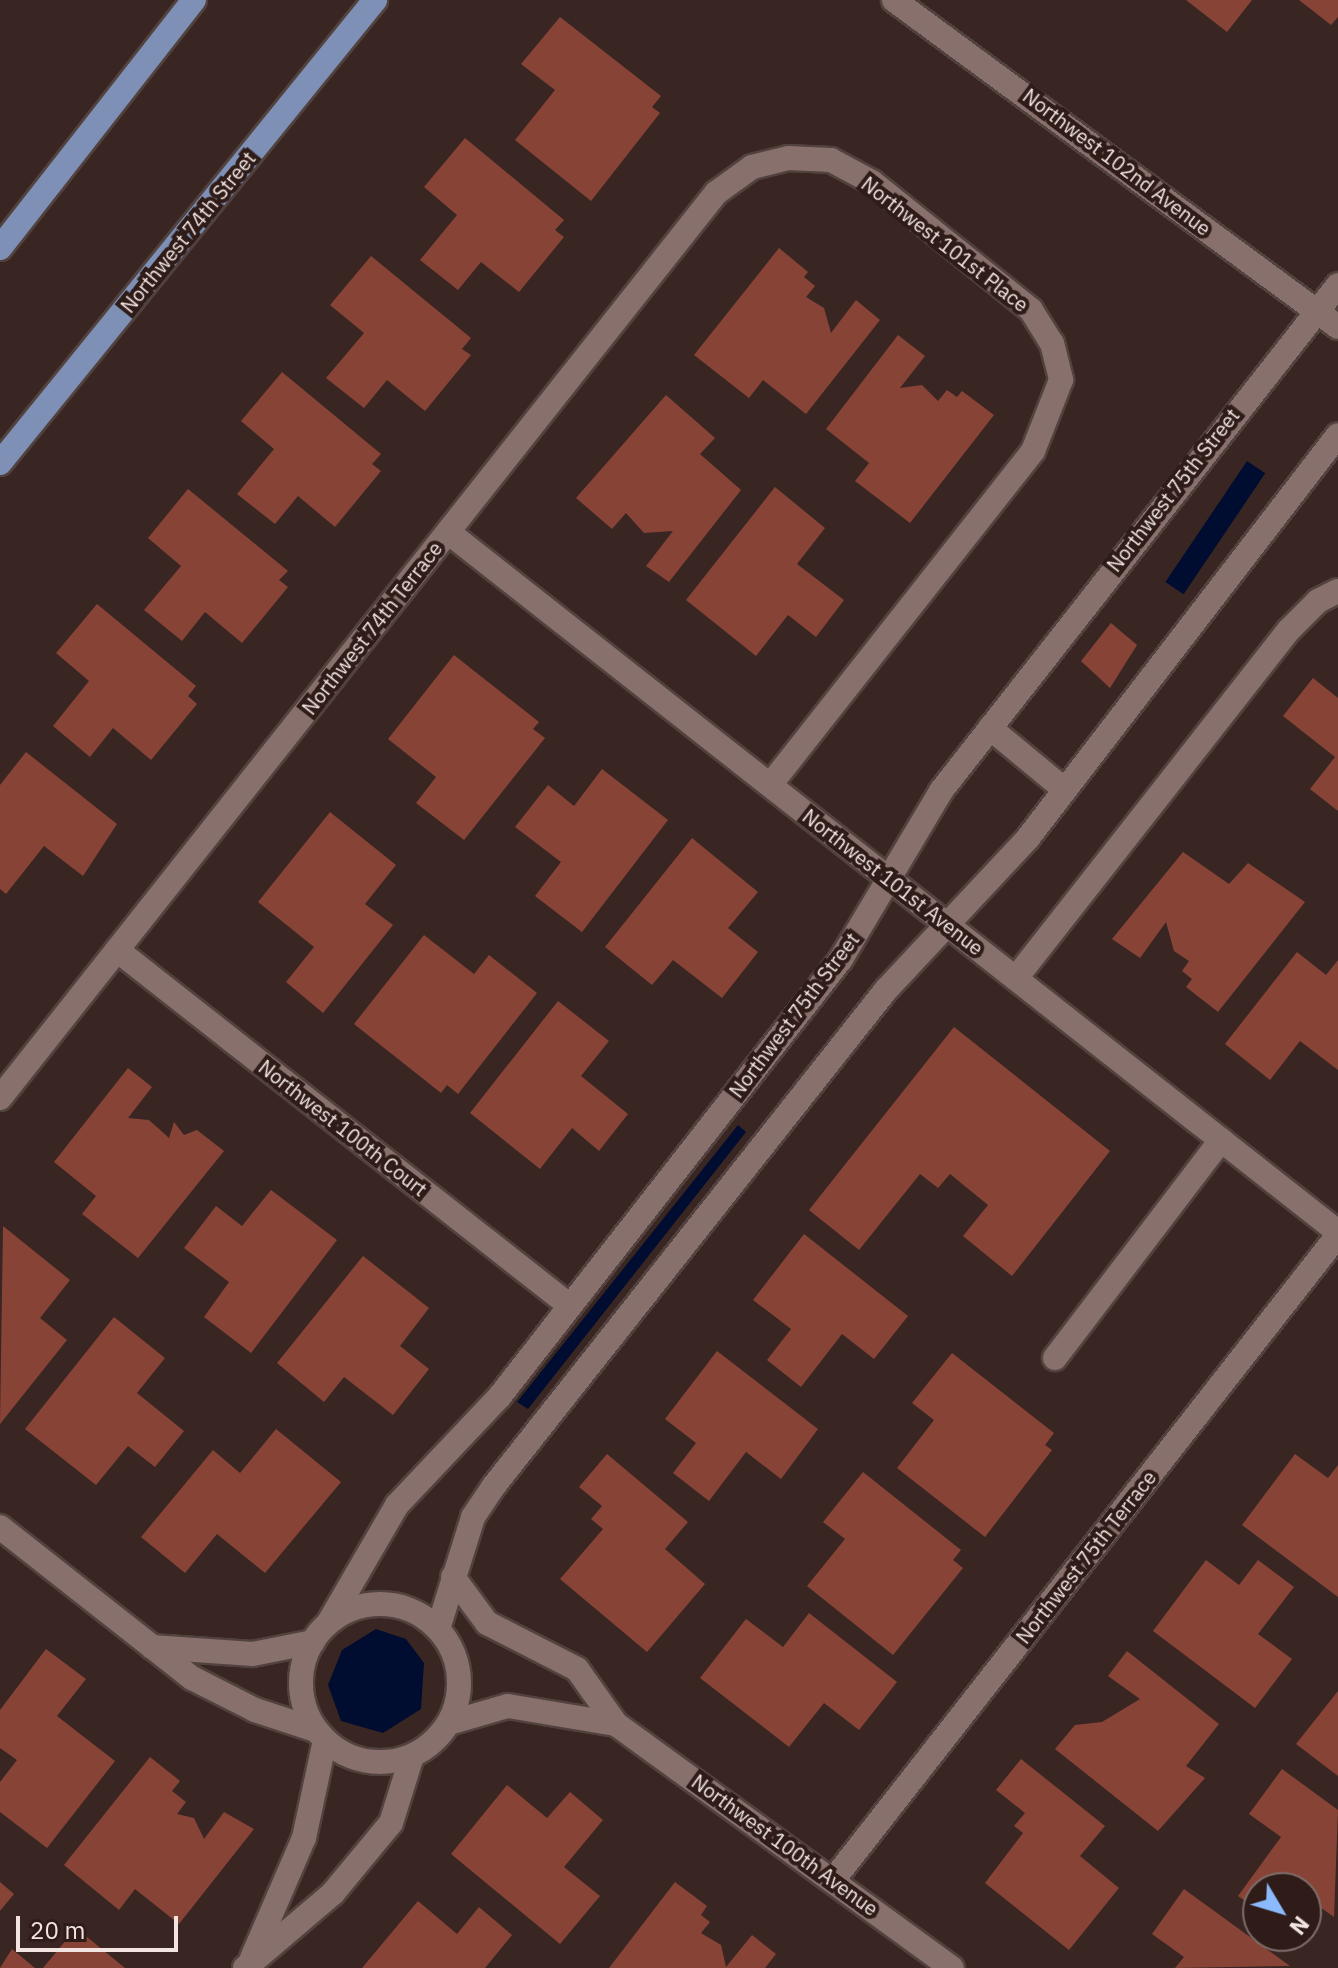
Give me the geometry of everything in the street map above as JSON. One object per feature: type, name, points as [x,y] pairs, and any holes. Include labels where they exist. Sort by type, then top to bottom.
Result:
[{"type":"main road","points":[[0,248],[194,0]]},
{"type":"main road","name":"Northwest 74th Street","points":[[0,463],[375,0]]},
{"type":"street","name":"Northwest 102nd Avenue","points":[[894,0],[1338,327]]},
{"type":"street","name":"Northwest 101st Place","points":[[752,167],[788,158],[831,160],[858,174],[1031,310],[1052,343],[1061,380],[1052,415],[1033,451],[770,785]]},
{"type":"street","name":"Northwest 74th Terrace","points":[[0,1098],[716,193],[752,167]]},
{"type":"street","name":"Northwest 75th Street","points":[[329,1622],[397,1505],[500,1396],[841,959],[941,791],[1338,285]]},
{"type":"street","points":[[438,1629],[473,1517],[493,1487],[945,923],[1028,838],[1338,435]]},
{"type":"street","name":"Northwest 101st Avenue","points":[[448,532],[1338,1234]]},
{"type":"street","points":[[1016,978],[1289,630],[1318,601],[1338,591]]},
{"type":"street","points":[[990,728],[1065,790]]},
{"type":"street","name":"Northwest 100th Court","points":[[117,950],[570,1306]]},
{"type":"street","points":[[1055,1358],[1221,1140]]},
{"type":"street","name":"Northwest 75th Terrace","points":[[834,1879],[1338,1234]]},
{"type":"street","points":[[0,1527],[192,1678],[255,1710],[321,1735],[362,1761],[412,1756]]},
{"type":"street","name":"Northwest 100th Avenue","points":[[453,1577],[487,1623],[577,1669],[616,1724],[834,1879],[952,1968]]},
{"type":"street","points":[[397,1605],[438,1629],[459,1674],[449,1723],[412,1756],[391,1823],[333,1893],[248,1964],[304,1838],[321,1735],[300,1690],[313,1642],[329,1622],[361,1607],[397,1605]]},
{"type":"street","points":[[152,1647],[253,1654],[313,1642]]},
{"type":"street","name":"Northwest 100th Avenue","points":[[449,1723],[508,1706],[616,1724]]},
{"type":"water","points":[[1247,461],[1265,473],[1184,594],[1165,582]]},
{"type":"water","points":[[738,1125],[746,1132],[528,1409],[517,1402]]},
{"type":"water","points":[[376,1629],[406,1639],[424,1663],[421,1709],[383,1733],[341,1721],[328,1685],[342,1650]]},
{"type":"building","points":[[1186,0],[1252,0],[1227,32]]},
{"type":"building","points":[[1299,0],[1338,0],[1338,17],[1331,25]]},
{"type":"building","points":[[560,17],[661,96],[652,107],[660,113],[591,201],[515,140],[555,90],[521,64]]},
{"type":"building","points":[[465,138],[564,220],[555,230],[564,237],[519,292],[481,262],[458,290],[420,260],[457,215],[424,187]]},
{"type":"building","points":[[779,248],[808,272],[804,277],[815,286],[806,297],[824,308],[831,333],[856,300],[880,320],[806,414],[763,380],[749,398],[694,355]]},
{"type":"building","points":[[371,256],[471,338],[462,349],[471,355],[425,411],[387,380],[364,408],[326,378],[364,333],[330,305]]},
{"type":"building","points":[[898,335],[925,356],[900,388],[922,385],[938,401],[947,390],[957,397],[962,391],[994,415],[910,523],[855,481],[869,463],[826,429]]},
{"type":"building","points":[[282,372],[381,454],[372,464],[381,471],[335,527],[298,496],[275,524],[237,494],[274,449],[241,421]]},
{"type":"building","points":[[666,395],[715,438],[700,454],[741,490],[669,582],[646,566],[673,531],[644,533],[626,513],[612,529],[576,498]]},
{"type":"building","points":[[775,487],[825,528],[797,564],[844,600],[816,637],[788,615],[756,656],[686,600]]},
{"type":"building","points":[[188,489],[288,571],[279,580],[288,587],[242,643],[205,612],[182,641],[144,610],[181,566],[148,538]]},
{"type":"building","points":[[97,604],[196,686],[188,696],[197,704],[151,760],[113,728],[90,757],[53,726],[89,681],[56,653]]},
{"type":"building","points":[[1111,623],[1137,645],[1110,688],[1081,661]]},
{"type":"building","points":[[454,655],[539,722],[533,729],[545,738],[464,840],[416,803],[436,777],[388,739]]},
{"type":"building","points":[[1313,678],[1338,698],[1338,811],[1310,789],[1335,757],[1283,716]]},
{"type":"building","points":[[26,752],[117,824],[83,876],[44,846],[6,894],[0,889],[0,785]]},
{"type":"building","points":[[602,769],[668,820],[582,932],[535,896],[561,862],[515,827],[548,785],[574,806]]},
{"type":"building","points":[[330,812],[396,865],[365,904],[393,925],[323,1013],[286,982],[314,947],[258,902]]},
{"type":"building","points":[[692,838],[758,892],[728,928],[758,952],[722,998],[673,960],[652,985],[605,947]]},
{"type":"building","points":[[1183,852],[1229,884],[1248,863],[1305,902],[1218,1012],[1186,987],[1192,979],[1182,971],[1189,961],[1174,951],[1166,922],[1140,958],[1112,939]]},
{"type":"building","points":[[424,935],[474,974],[489,955],[537,993],[458,1094],[447,1085],[441,1093],[354,1024]]},
{"type":"building","points":[[1297,952],[1326,975],[1338,960],[1338,1070],[1300,1041],[1270,1080],[1225,1044]]},
{"type":"building","points":[[558,1001],[609,1041],[581,1076],[628,1114],[599,1151],[572,1128],[540,1169],[470,1113]]},
{"type":"building","points":[[954,1027],[1110,1151],[1012,1276],[963,1236],[988,1205],[950,1174],[938,1188],[920,1174],[859,1250],[809,1210]]},
{"type":"building","points":[[128,1068],[152,1087],[128,1118],[149,1120],[169,1138],[174,1122],[184,1135],[197,1130],[224,1151],[138,1258],[82,1214],[96,1196],[54,1162]]},
{"type":"building","points":[[271,1190],[337,1240],[251,1353],[204,1317],[229,1282],[184,1248],[216,1206],[242,1226]]},
{"type":"building","points":[[3,1226],[70,1280],[40,1318],[67,1340],[0,1424]]},
{"type":"building","points":[[804,1234],[908,1316],[874,1359],[842,1334],[801,1387],[767,1360],[791,1329],[753,1300]]},
{"type":"building","points":[[363,1256],[429,1308],[400,1346],[429,1369],[393,1415],[344,1377],[324,1402],[277,1363]]},
{"type":"building","points":[[114,1317],[165,1358],[137,1393],[184,1431],[155,1467],[128,1446],[96,1485],[25,1429]]},
{"type":"building","points":[[717,1351],[818,1429],[781,1479],[746,1452],[709,1501],[673,1473],[696,1443],[665,1419]]},
{"type":"building","points":[[952,1353],[1054,1433],[1045,1445],[1052,1450],[985,1537],[897,1468],[934,1420],[912,1403]]},
{"type":"building","points":[[276,1429],[341,1482],[265,1573],[217,1534],[185,1573],[141,1537],[213,1450],[240,1473]]},
{"type":"building","points":[[607,1454],[688,1522],[665,1549],[705,1584],[647,1652],[560,1579],[603,1529],[591,1519],[602,1506],[579,1487]]},
{"type":"building","points":[[1295,1454],[1328,1478],[1338,1465],[1338,1597],[1242,1525]]},
{"type":"building","points":[[863,1472],[961,1550],[953,1560],[963,1568],[893,1655],[807,1586],[845,1539],[823,1522]]},
{"type":"building","points":[[1206,1560],[1239,1585],[1258,1560],[1294,1587],[1258,1634],[1292,1659],[1255,1708],[1153,1631]]},
{"type":"building","points":[[809,1613],[897,1682],[859,1730],[824,1703],[789,1747],[700,1678],[746,1619],[783,1647]]},
{"type":"building","points":[[46,1649],[86,1679],[57,1716],[115,1761],[47,1848],[0,1812],[0,1782],[17,1760],[0,1748],[0,1710]]},
{"type":"building","points":[[1127,1651],[1219,1724],[1186,1766],[1205,1778],[1158,1831],[1055,1749],[1075,1725],[1102,1722],[1140,1699],[1108,1676]]},
{"type":"building","points":[[1338,1691],[1338,1776],[1296,1744]]},
{"type":"building","points":[[150,1757],[180,1781],[172,1791],[186,1802],[177,1814],[194,1818],[204,1839],[224,1812],[254,1829],[179,1924],[135,1889],[119,1910],[64,1865]]},
{"type":"building","points":[[1021,1759],[1105,1826],[1080,1856],[1119,1888],[1069,1950],[985,1883],[1023,1833],[1014,1826],[1025,1813],[996,1790]]},
{"type":"building","points":[[1282,1769],[1338,1810],[1334,1917],[1322,1908],[1322,1872],[1255,1872],[1281,1837],[1249,1814]]},
{"type":"building","points":[[507,1785],[547,1818],[570,1792],[603,1820],[564,1867],[600,1896],[560,1944],[451,1854]]},
{"type":"building","points":[[0,1882],[14,1894],[0,1911]]},
{"type":"building","points":[[675,1882],[707,1906],[701,1915],[710,1922],[701,1933],[721,1945],[726,1967],[752,1935],[776,1954],[765,1968],[609,1968]]},
{"type":"building","points":[[1184,1889],[1242,1931],[1242,1952],[1271,1952],[1290,1966],[1175,1968],[1184,1957],[1152,1934]]},
{"type":"building","points":[[418,1901],[457,1934],[479,1907],[512,1935],[485,1968],[362,1968]]},
{"type":"building","points":[[76,1928],[125,1968],[43,1968]]},
{"type":"building","points":[[12,1949],[35,1968],[0,1968]]}]
